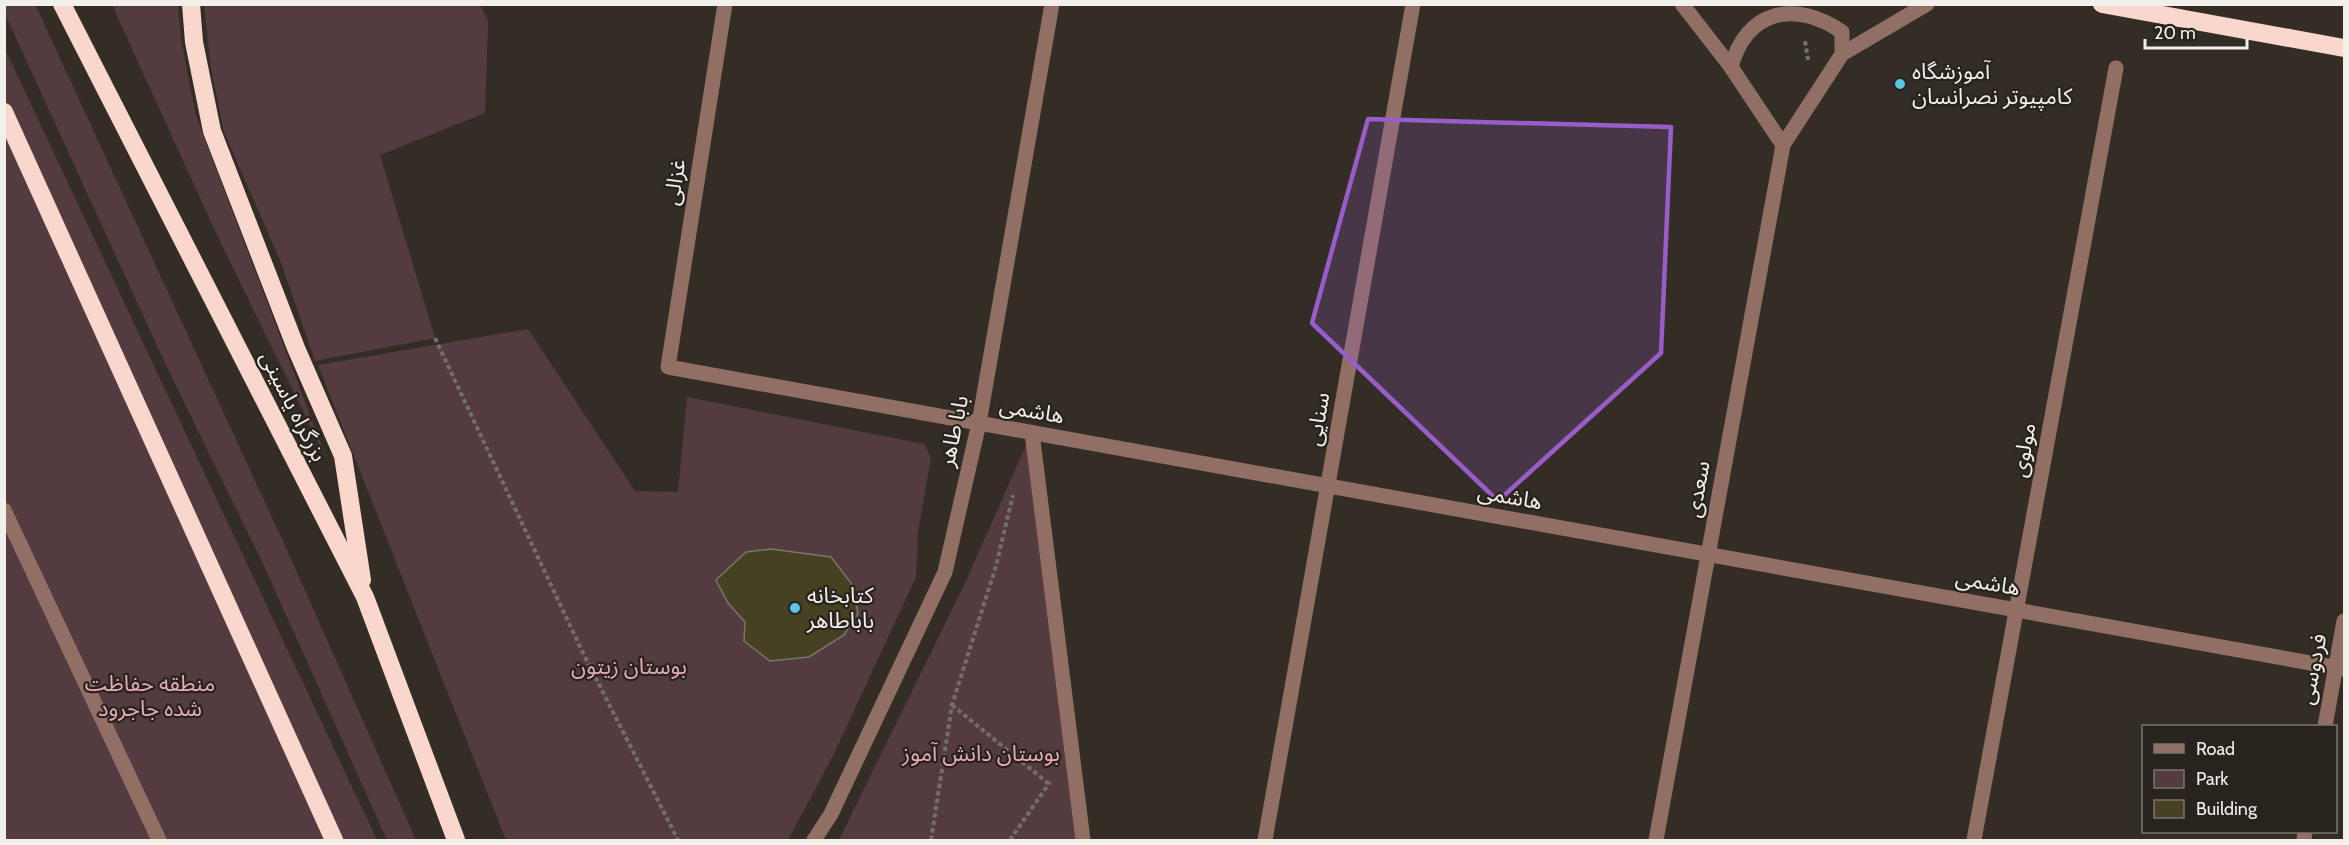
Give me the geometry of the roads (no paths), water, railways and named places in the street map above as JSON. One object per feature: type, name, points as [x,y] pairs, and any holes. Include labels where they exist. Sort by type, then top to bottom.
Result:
[{"type":"highway","name":"بزرگراه یاسینی","points":[[62,4],[365,597],[456,840]]},
{"type":"highway","points":[[191,4],[194,42],[212,131],[296,348],[343,456],[365,597]]},
{"type":"highway","points":[[2102,4],[2344,48]]},
{"type":"highway","points":[[4,111],[334,840]]},
{"type":"street","name":"غزالی","points":[[668,367],[725,4]]},
{"type":"street","name":"بابا طاهر","points":[[814,840],[831,814],[945,572],[979,423],[1052,4]]},
{"type":"street","name":"سنایی","points":[[1265,840],[1413,4]]},
{"type":"street","points":[[1682,4],[1731,67],[1783,145],[1842,54],[1927,4]]},
{"type":"street","points":[[1731,67],[1737,47],[1749,30],[1766,17],[1785,10],[1807,11],[1826,18],[1842,32],[1842,54]]},
{"type":"street","name":"مولوی","points":[[1974,840],[2116,68]]},
{"type":"street","name":"سعدی","points":[[1656,840],[1783,145]]},
{"type":"street","name":"هاشمی","points":[[668,367],[2340,668]]},
{"type":"street","points":[[1032,433],[1083,840]]},
{"type":"street","points":[[4,510],[159,840]]},
{"type":"street","name":"فردوسی","points":[[2325,725],[2340,668],[2344,621]]},
{"type":"place","name":"آموزشگاه کامپیوتر نصرانسان","points":[[1900,84]]},
{"type":"place","name":"کتابخانه باباطاهر","points":[[795,608]]},
{"type":"park label","name":"بوستان زیتون","points":[[629,666]]},
{"type":"park label","name":"منطقه حفاظت شده جاجرود","points":[[150,696]]},
{"type":"park label","name":"بوستان دانش آموز","points":[[981,753]]}]
